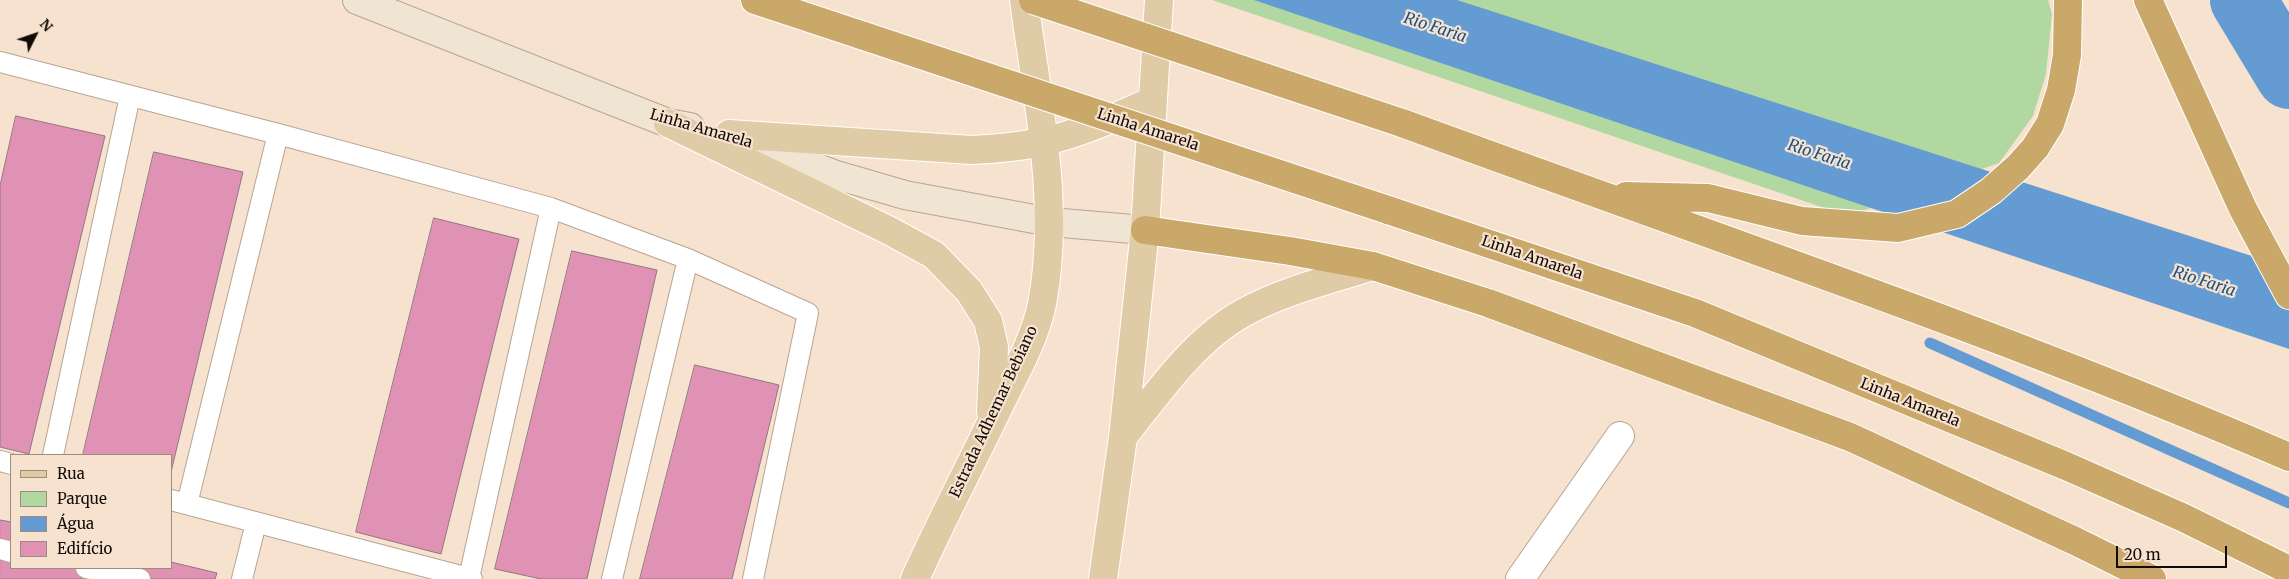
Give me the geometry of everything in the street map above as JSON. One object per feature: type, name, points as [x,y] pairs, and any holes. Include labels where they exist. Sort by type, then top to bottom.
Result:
[{"type":"highway","name":"Linha Amarela","points":[[755,0],[1695,313],[2066,466],[2184,518],[2289,570]]},
{"type":"highway","points":[[1033,0],[1402,123],[1947,319],[2289,457]]},
{"type":"highway","points":[[1599,195],[1708,198],[1802,221],[1898,228],[1957,214],[1990,191],[2018,167],[2035,148],[2050,124],[2060,90],[2067,55],[2068,0]]},
{"type":"highway","points":[[2148,0],[2243,209],[2289,295]]},
{"type":"highway","points":[[1145,230],[1290,251],[1372,266],[1488,304],[1850,437],[2075,541],[2152,579]]},
{"type":"main road","name":"Linha Amarela","points":[[358,0],[668,123],[729,134],[836,175],[905,195],[1050,222],[1145,230]]},
{"type":"main road","name":"Estrada Adhemar Bebiano","points":[[915,579],[1019,365],[1042,306],[1048,260],[1050,222],[1043,142],[1024,0]]},
{"type":"main road","points":[[1103,579],[1123,437],[1145,230],[1159,0]]},
{"type":"main road","points":[[729,134],[972,150],[1006,148],[1043,142],[1088,127],[1154,101]]},
{"type":"main road","points":[[668,123],[890,231],[934,255],[969,291],[988,320],[994,348],[991,424]]},
{"type":"main road","points":[[1123,437],[1167,380],[1212,335],[1242,314],[1285,294],[1372,266]]},
{"type":"street","points":[[1520,579],[1620,436]]},
{"type":"lane","points":[[0,62],[278,134],[551,208],[688,259],[808,313],[753,579]]},
{"type":"lane","points":[[52,454],[130,96]]},
{"type":"lane","points":[[278,134],[179,502],[471,579],[551,208]]},
{"type":"lane","points":[[612,579],[688,259]]},
{"type":"lane","points":[[242,579],[256,522]]},
{"type":"lane","points":[[91,569],[140,579]]},
{"type":"green space","points":[[1212,0],[2048,0],[2052,14],[2046,74],[2033,116],[1999,163],[1848,216]]},
{"type":"water","name":"Rio Faria","points":[[1254,0],[1457,0],[2289,268],[2289,349]]},
{"type":"building","points":[[16,116],[105,136],[29,454],[0,447],[0,186]]},
{"type":"building","points":[[154,152],[243,172],[172,468],[172,454],[83,454]]},
{"type":"building","points":[[434,218],[519,239],[441,554],[356,532]]},
{"type":"building","points":[[572,251],[657,270],[587,579],[541,579],[495,569]]},
{"type":"building","points":[[695,365],[779,385],[732,579],[640,579]]},
{"type":"building","points":[[0,520],[10,522],[10,569],[172,569],[172,562],[217,573],[215,579],[0,579]]},
{"type":"waterway","points":[[2243,0],[2289,76]]},
{"type":"waterway","points":[[1930,343],[2289,503]]}]
